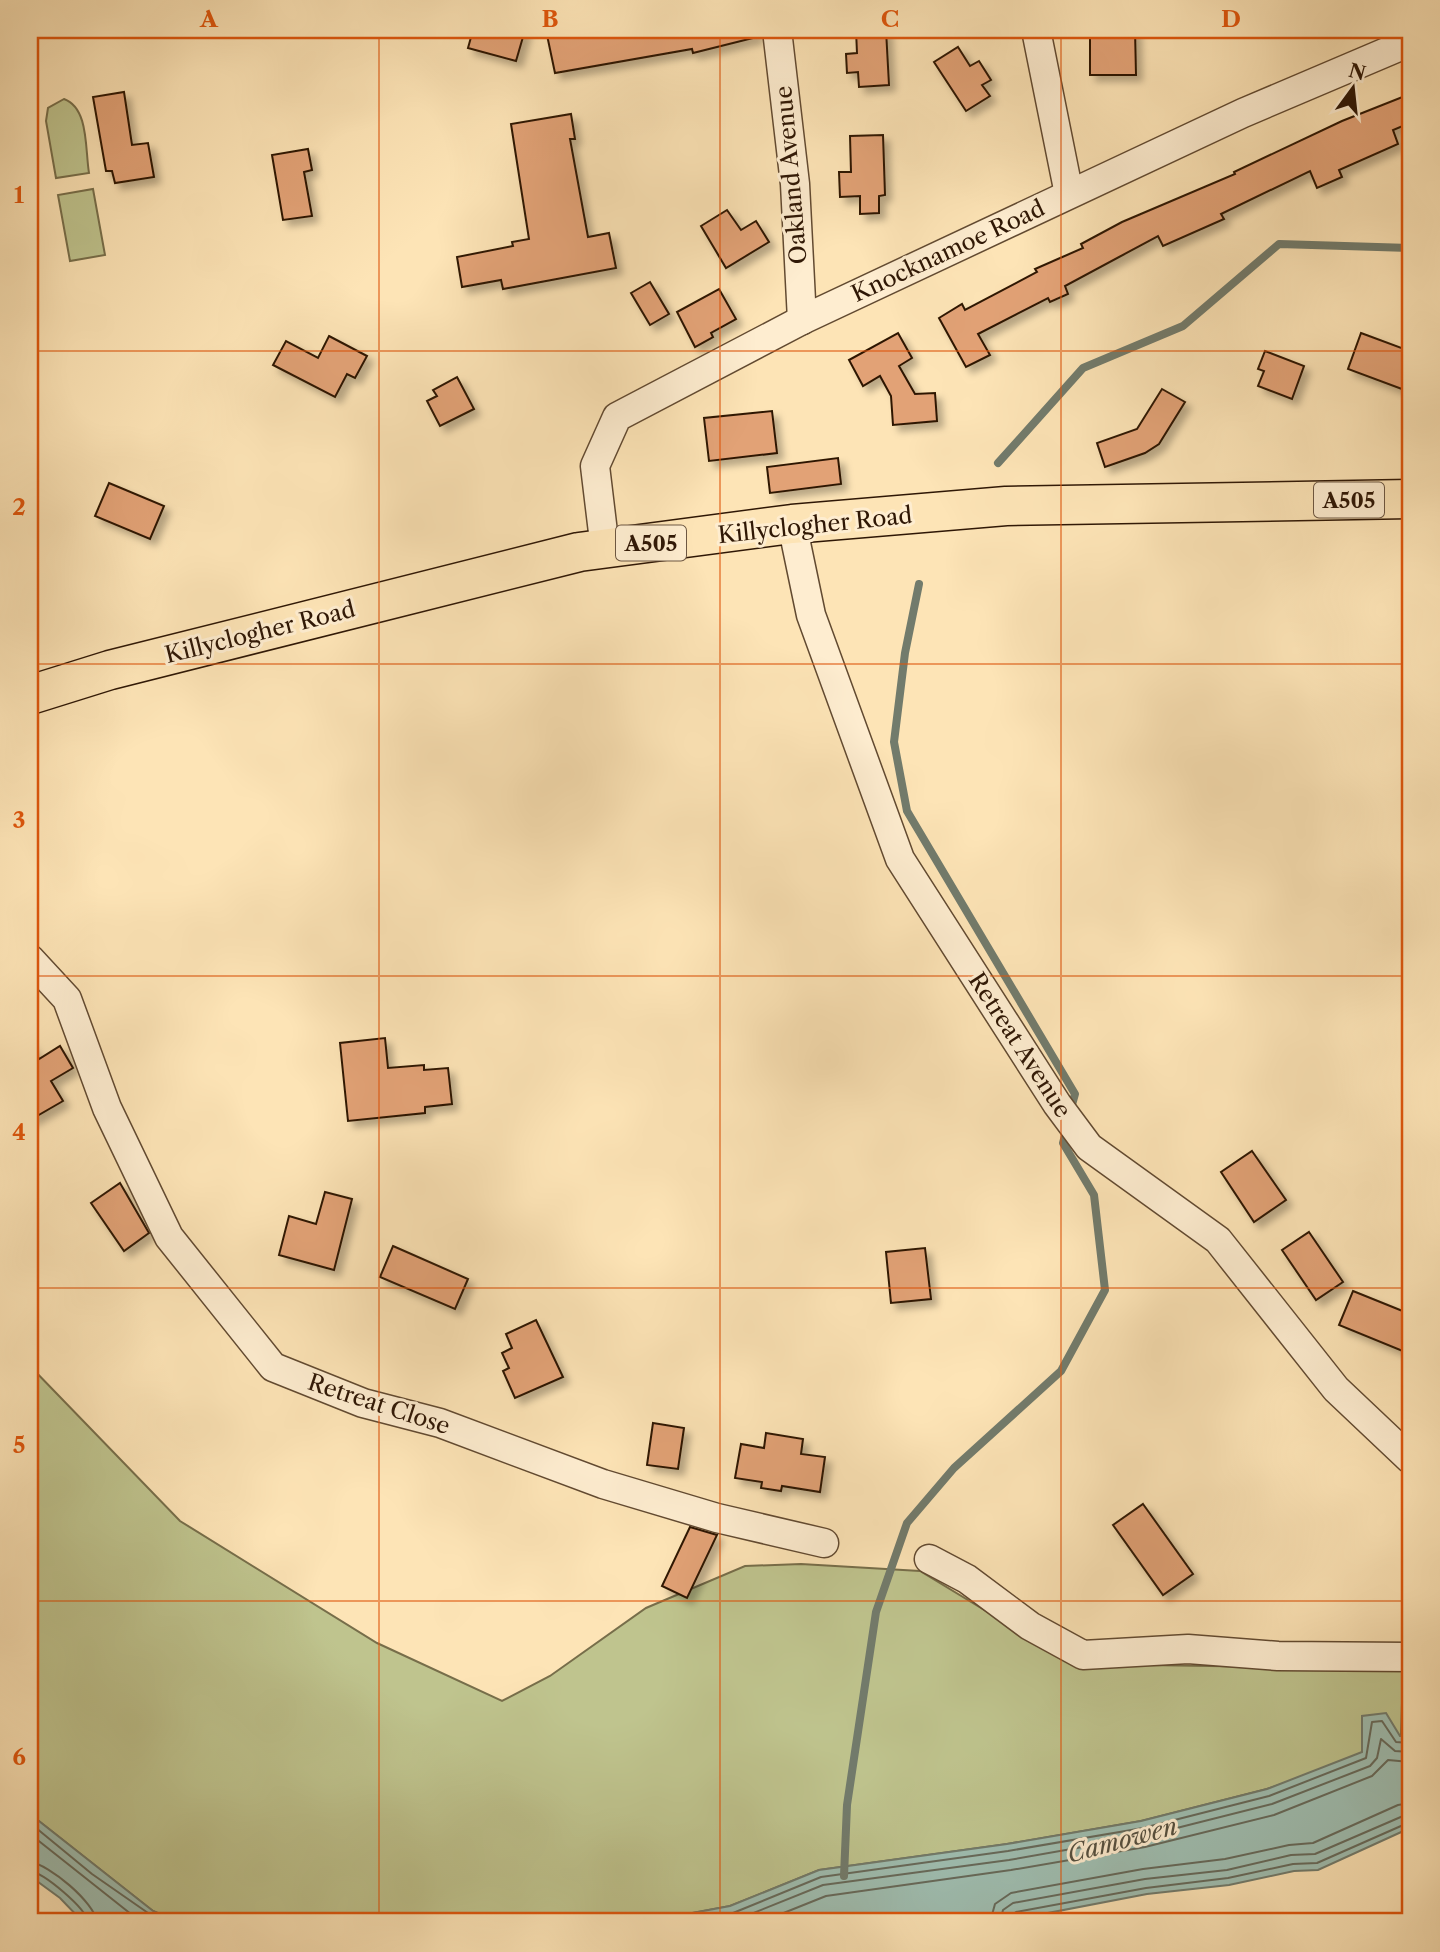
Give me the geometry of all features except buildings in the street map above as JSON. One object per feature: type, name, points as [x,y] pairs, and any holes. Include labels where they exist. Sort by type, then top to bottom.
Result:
[{"type":"highway","name":"Killyclogher Road","points":[[30,695],[110,670],[579,552],[792,524],[1006,506],[1410,499]]},
{"type":"street","name":"Oakland Avenue","points":[[777,30],[795,184],[802,320]]},
{"type":"street","points":[[1036,30],[1069,194]]},
{"type":"street","name":"Knocknamoe Road","points":[[606,550],[596,466],[617,417],[802,320],[1243,113],[1410,42]]},
{"type":"street","name":"Retreat Avenue","points":[[792,524],[811,615],[900,859],[1056,1104],[1089,1147],[1218,1240],[1336,1389],[1410,1459]]},
{"type":"street","name":"Retreat Close","points":[[30,959],[67,999],[107,1108],[169,1237],[273,1367],[363,1403],[440,1423],[603,1484],[717,1518],[824,1543]]},
{"type":"street","points":[[929,1559],[967,1579],[1030,1626],[1083,1655],[1188,1649],[1304,1657],[1410,1657]]},
{"type":"green space","points":[[64,99],[78,111],[82,120],[89,173],[56,178],[46,121],[48,108]]},
{"type":"green space","points":[[93,189],[105,255],[70,261],[58,195]]},
{"type":"green space","points":[[30,1366],[180,1521],[377,1643],[502,1701],[550,1676],[646,1608],[745,1566],[801,1564],[920,1571],[1034,1640],[1084,1664],[1403,1669],[1401,1737],[1327,1768],[1267,1789],[1141,1821],[1007,1844],[819,1870],[730,1906],[644,1922],[178,1922],[153,1911],[30,1814]]},
{"type":"water","name":"Camowen","points":[[1386,1713],[1400,1736],[1410,1736],[1410,1828],[1318,1870],[1294,1871],[1229,1885],[1147,1894],[1001,1922],[644,1922],[730,1906],[819,1870],[1007,1844],[1141,1821],[1267,1789],[1362,1752],[1362,1716]]},
{"type":"water","points":[[30,1814],[153,1911],[178,1922],[83,1922],[60,1898],[30,1876]]},
{"type":"waterway","points":[[998,463],[1083,368],[1183,326],[1279,244],[1410,248]]},
{"type":"waterway","points":[[919,584],[905,653],[894,742],[907,811],[1075,1094],[1070,1112]]},
{"type":"waterway","points":[[844,1876],[847,1805],[876,1612],[907,1523],[954,1468],[1061,1371],[1105,1290],[1094,1195],[1063,1143],[1067,1128]]}]
